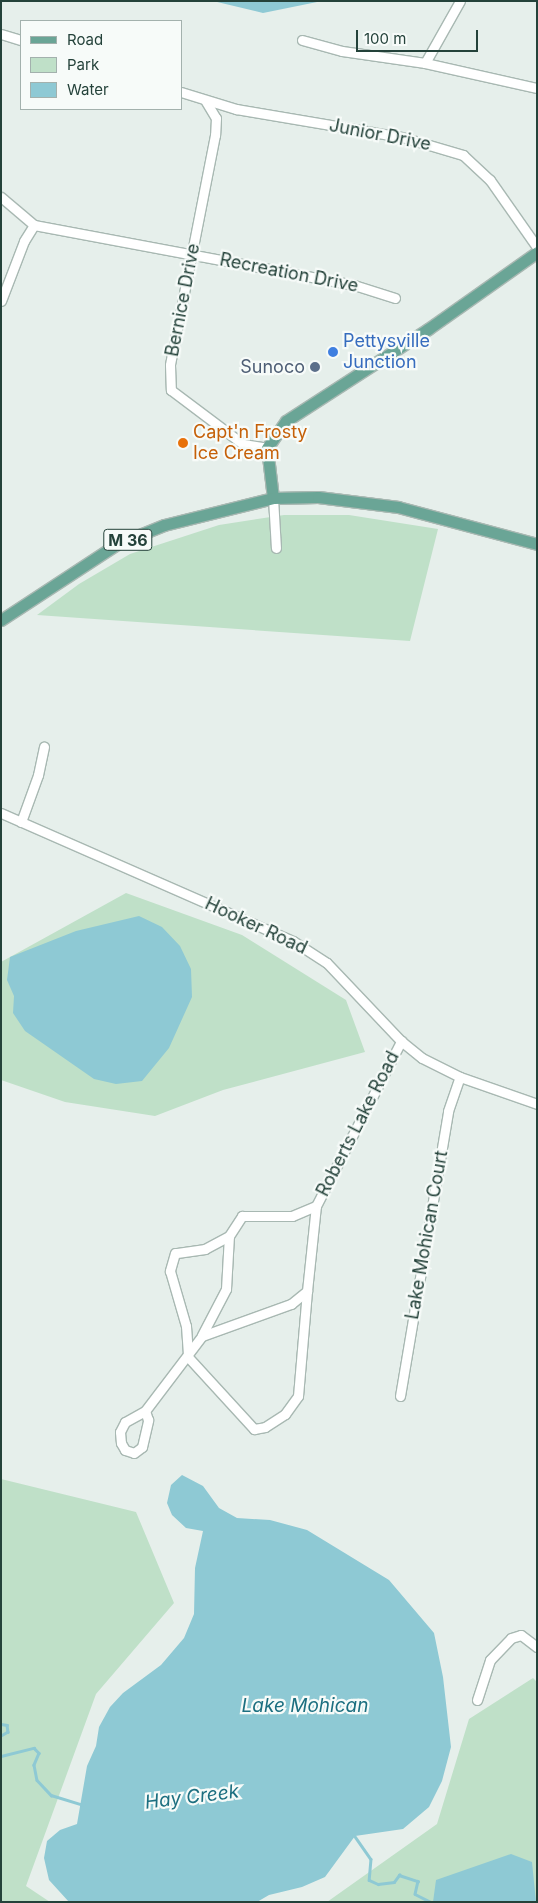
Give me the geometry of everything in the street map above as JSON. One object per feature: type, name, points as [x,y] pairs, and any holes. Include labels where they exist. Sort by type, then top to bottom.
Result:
[{"type":"main road","points":[[273,498],[267,448],[286,421],[420,334],[537,252]]},
{"type":"main road","name":"M 36","points":[[1,620],[117,544],[164,525],[273,498],[318,497],[398,507],[537,544]]},
{"type":"street","points":[[425,63],[460,1]]},
{"type":"street","points":[[1,34],[20,40]]},
{"type":"street","points":[[302,40],[342,51],[425,63],[537,88]]},
{"type":"street","name":"Junior Drive","points":[[182,92],[236,109],[402,137],[463,155],[490,180],[537,247]]},
{"type":"street","name":"Bernice Drive","points":[[205,100],[216,118],[215,135],[170,365],[171,390],[244,444],[267,448]]},
{"type":"street","points":[[1,197],[34,224],[24,241],[1,300]]},
{"type":"street","name":"Recreation Drive","points":[[34,224],[354,285],[395,298]]},
{"type":"street","points":[[273,498],[276,548]]},
{"type":"street","points":[[22,822],[34,789],[44,747]]},
{"type":"street","name":"Hooker Road","points":[[1,813],[309,950],[342,977],[401,1041],[422,1058],[460,1077],[537,1104]]},
{"type":"street","name":"Roberts Lake Road","points":[[316,1206],[292,1216],[242,1216],[229,1236],[216,1246],[179,1251],[171,1257],[170,1271],[186,1326],[188,1357],[252,1427],[265,1427],[285,1414],[298,1396],[316,1206],[401,1041]]},
{"type":"street","name":"Lake Mohican Court","points":[[400,1396],[448,1111],[460,1077]]},
{"type":"street","points":[[144,1411],[148,1420],[142,1447],[134,1453],[125,1450],[120,1438],[124,1422],[144,1411],[188,1357],[202,1336],[226,1289],[229,1236]]},
{"type":"street","points":[[202,1336],[291,1304],[307,1291]]},
{"type":"street","points":[[477,1700],[490,1660],[511,1638],[521,1634],[537,1647]]},
{"type":"green space","points":[[284,515],[349,515],[438,529],[410,641],[37,615],[79,584],[130,554],[219,525]]},
{"type":"green space","points":[[126,893],[242,935],[346,1000],[365,1052],[223,1090],[155,1116],[65,1102],[1,1080],[1,962]]},
{"type":"green space","points":[[1,1479],[136,1512],[174,1603],[96,1694],[26,1886],[50,1902],[1,1902]]},
{"type":"green space","points":[[533,1678],[537,1682],[537,1902],[327,1902],[437,1824],[469,1719]]},
{"type":"water","points":[[213,1],[322,1],[263,13]]},
{"type":"water","points":[[139,916],[162,927],[180,946],[191,969],[192,997],[169,1048],[142,1081],[116,1084],[94,1079],[25,1031],[13,1013],[14,996],[7,980],[10,957],[76,931]]},
{"type":"water","name":"Lake Mohican","points":[[182,1475],[203,1486],[219,1508],[237,1518],[270,1520],[307,1530],[389,1580],[434,1633],[443,1677],[451,1747],[442,1781],[429,1807],[403,1829],[355,1836],[325,1877],[302,1887],[269,1895],[257,1902],[69,1902],[49,1880],[44,1858],[47,1841],[60,1830],[77,1824],[87,1766],[96,1746],[99,1727],[110,1707],[123,1693],[161,1665],[184,1638],[194,1614],[195,1568],[203,1531],[186,1528],[172,1515],[167,1503],[171,1485]]},
{"type":"water","points":[[511,1854],[532,1862],[536,1902],[433,1902],[436,1880]]},
{"type":"waterway","name":"Hay Creek","points":[[1,1724],[7,1725],[8,1732],[1,1736]]},
{"type":"waterway","name":"Hay Creek","points":[[1,1756],[34,1748],[39,1753],[34,1765],[37,1780],[51,1795],[84,1805]]},
{"type":"waterway","points":[[354,1835],[371,1859],[369,1880],[378,1884],[394,1882],[399,1875],[418,1881],[415,1894],[431,1902]]},
{"type":"place","name":"Pettysville Junction","points":[[333,352]]},
{"type":"place","name":"Sunoco","points":[[315,367]]},
{"type":"place","name":"Capt'n Frosty Ice Cream","points":[[183,443]]}]
